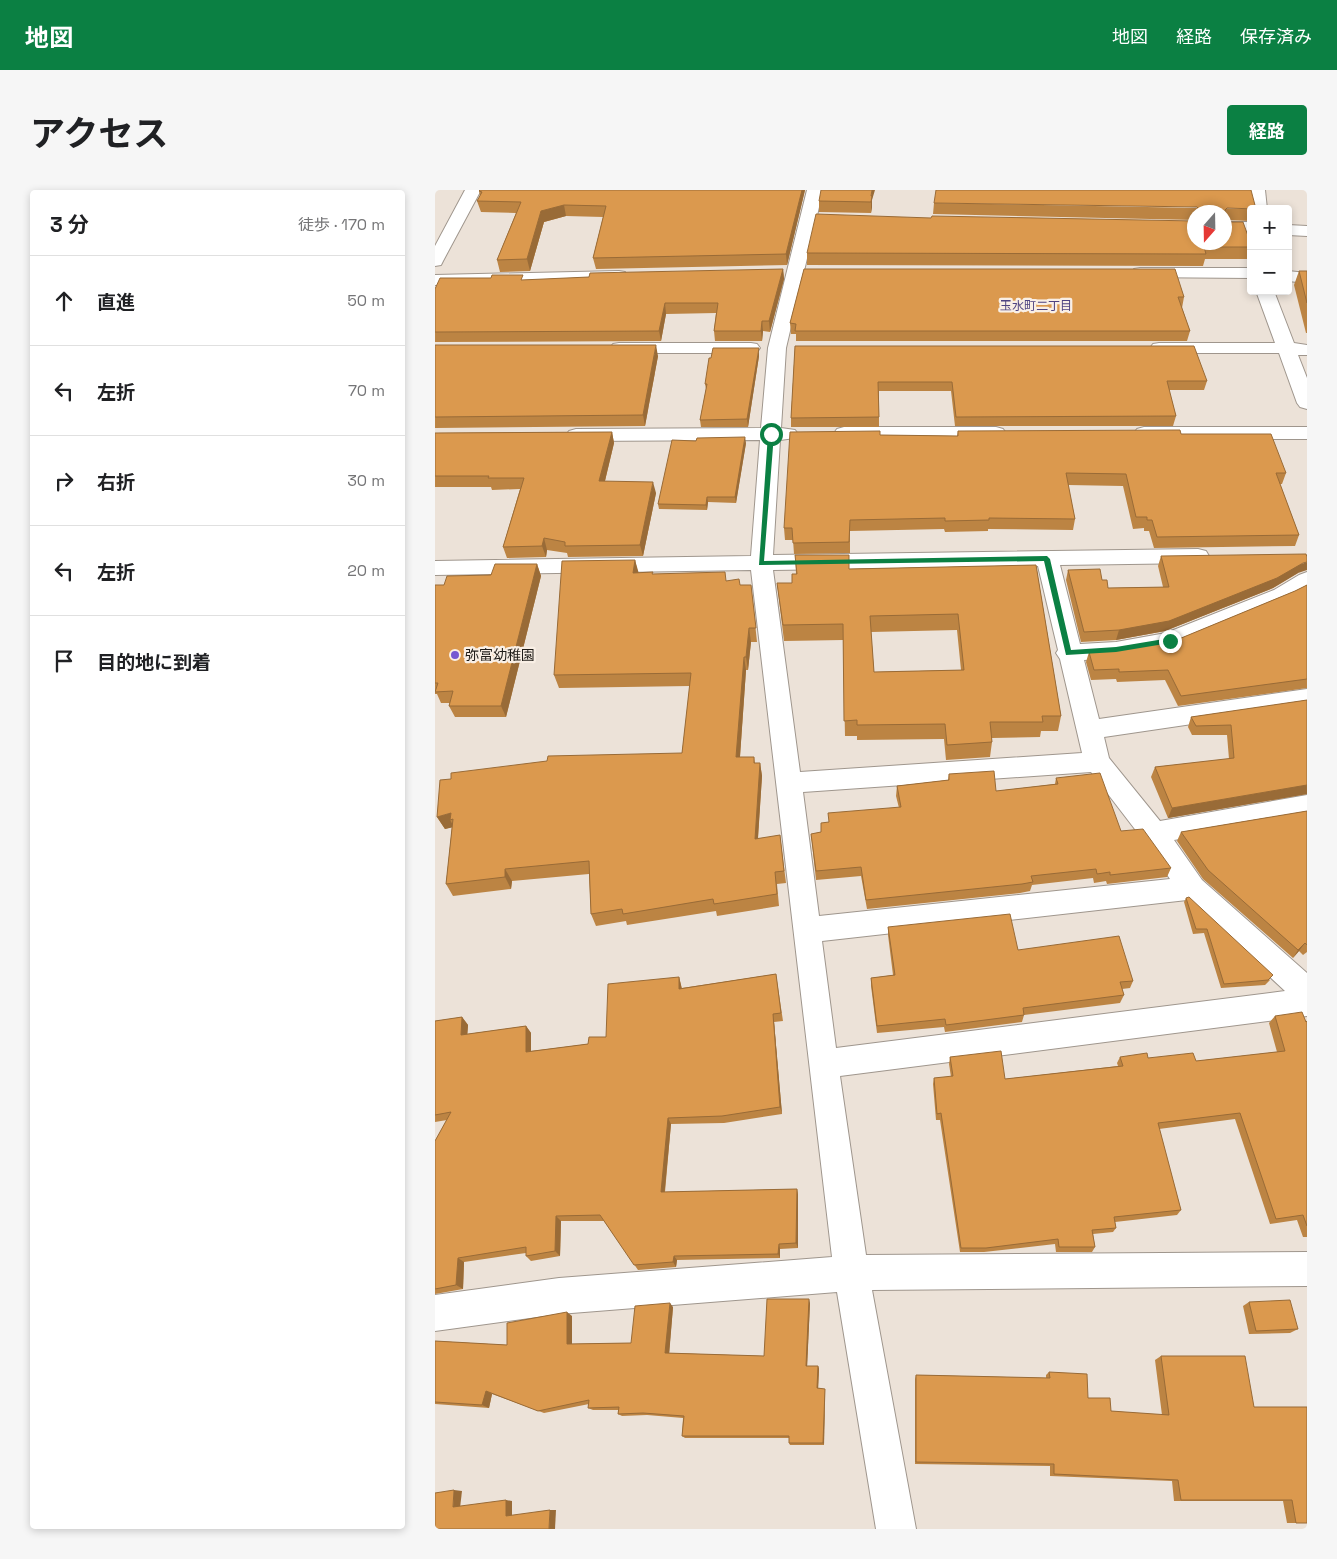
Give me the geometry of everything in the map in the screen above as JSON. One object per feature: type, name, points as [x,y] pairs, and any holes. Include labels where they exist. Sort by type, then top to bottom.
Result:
[{"type":"street","points":[[435,260],[473,190]]},
{"type":"street","points":[[815,190],[818,219],[796,273],[787,348],[771,434],[761,563],[823,1064],[851,1272],[896,1529]]},
{"type":"street","points":[[1257,190],[1259,205]]},
{"type":"street","points":[[1232,227],[1247,227]]},
{"type":"street","points":[[1292,230],[1307,231]]},
{"type":"street","points":[[1122,273],[1247,273]]},
{"type":"street","points":[[435,280],[640,276]]},
{"type":"street","points":[[1292,276],[1307,278]]},
{"type":"street","points":[[1266,295],[1307,403]]},
{"type":"street","points":[[601,348],[787,348]]},
{"type":"street","points":[[1147,348],[1286,348],[1307,350]]},
{"type":"street","points":[[554,435],[1019,433]]},
{"type":"street","points":[[1128,433],[1307,433]]},
{"type":"street","points":[[435,568],[1220,556]]},
{"type":"street","points":[[1047,559],[1097,762],[1154,833],[1192,888],[1307,992]]},
{"type":"street","points":[[1069,653],[1116,650],[1170,641],[1282,595],[1307,580]]},
{"type":"street","points":[[1088,730],[1307,698]]},
{"type":"street","points":[[788,783],[1097,762]]},
{"type":"street","points":[[1154,833],[1307,806]]},
{"type":"street","points":[[806,930],[1192,888]]},
{"type":"street","points":[[823,1064],[1307,1002]]},
{"type":"street","points":[[435,1313],[559,1296],[851,1272],[1307,1269]]},
{"type":"building","points":[[480,190],[802,190],[786,254],[593,258],[606,206],[564,205],[541,211],[527,259],[497,260],[521,202],[477,201],[482,192]]},
{"type":"building","points":[[821,190],[872,190],[871,202],[819,201]]},
{"type":"building","points":[[936,190],[1251,190],[1255,205],[1247,205],[1247,209],[1232,208],[1232,205],[1187,205],[1187,207],[934,203]]},
{"type":"building","points":[[816,214],[931,218],[932,216],[1187,221],[1187,250],[1205,250],[1206,254],[807,253]]},
{"type":"building","points":[[1232,222],[1243,222],[1247,233],[1247,247],[1232,247]]},
{"type":"building","points":[[783,269],[769,321],[762,321],[761,331],[714,331],[718,303],[665,303],[659,331],[435,332],[435,289],[440,278],[491,278],[492,275],[523,275],[521,280],[589,277],[590,273]]},
{"type":"building","points":[[804,269],[1175,269],[1184,297],[1178,297],[1190,331],[795,331],[796,324],[790,323]]},
{"type":"building","points":[[1299,271],[1307,271],[1307,303]]},
{"type":"building","points":[[435,345],[656,345],[643,415],[435,417]]},
{"type":"building","points":[[795,346],[1194,346],[1207,381],[1167,381],[1176,416],[956,417],[952,382],[878,382],[879,417],[791,418]]},
{"type":"building","points":[[713,348],[759,348],[747,419],[700,420],[707,384],[705,384],[709,358],[711,358]]},
{"type":"building","points":[[1180,430],[1181,434],[1271,434],[1286,473],[1276,473],[1299,535],[1157,537],[1152,520],[1147,520],[1147,517],[1136,517],[1126,474],[1066,473],[1075,519],[989,518],[989,520],[945,521],[945,518],[850,520],[849,542],[793,543],[792,528],[784,528],[790,432],[880,431],[880,435],[958,436],[958,431]]},
{"type":"building","points":[[612,432],[599,481],[653,482],[640,545],[565,546],[565,542],[544,538],[542,546],[503,547],[524,478],[435,476],[435,433]]},
{"type":"building","points":[[745,437],[735,497],[707,497],[706,505],[658,504],[672,440],[696,441],[697,438]]},
{"type":"building","points":[[1306,554],[1307,562],[1277,578],[1169,621],[1119,630],[1084,632],[1068,570],[1100,569],[1102,580],[1107,580],[1108,588],[1169,587],[1161,556]]},
{"type":"building","points":[[795,555],[849,555],[849,569],[1036,565],[1061,716],[1042,716],[1043,722],[990,722],[992,742],[947,745],[945,724],[857,725],[857,720],[844,721],[843,624],[783,625],[777,583],[792,583],[792,574],[797,574]],"holes":[[[958,614],[964,670],[874,672],[870,616]]]},
{"type":"building","points":[[635,560],[633,573],[725,572],[726,581],[739,579],[740,585],[751,585],[756,628],[749,628],[746,657],[744,657],[736,757],[754,757],[754,763],[760,763],[755,839],[780,835],[784,871],[775,872],[777,894],[714,904],[713,899],[623,914],[622,909],[591,914],[589,861],[505,869],[505,877],[446,884],[453,819],[450,820],[451,813],[437,817],[440,780],[451,779],[451,773],[547,761],[548,756],[682,753],[691,673],[554,675],[562,561]]},
{"type":"building","points":[[495,564],[537,564],[501,706],[449,706],[453,691],[435,692],[438,683],[435,683],[435,585],[444,585],[447,576],[491,575]]},
{"type":"building","points":[[1307,585],[1307,679],[1181,696],[1168,670],[1119,672],[1119,669],[1094,670],[1089,652],[1119,650],[1174,641]]},
{"type":"building","points":[[1307,700],[1307,785],[1172,808],[1155,767],[1234,758],[1231,725],[1196,726],[1191,717]]},
{"type":"building","points":[[994,771],[996,791],[1058,784],[1056,778],[1100,773],[1121,831],[1143,829],[1171,868],[1110,875],[1110,872],[1097,874],[1096,869],[1031,876],[1033,882],[1022,884],[866,900],[861,867],[816,871],[811,834],[821,832],[821,823],[829,822],[828,813],[901,807],[897,786],[949,780],[949,774]]},
{"type":"building","points":[[1307,811],[1307,945],[1305,943],[1298,950],[1208,870],[1181,832]]},
{"type":"building","points":[[1189,897],[1273,975],[1268,980],[1224,984],[1207,929],[1196,929],[1186,898]]},
{"type":"building","points":[[1010,914],[1018,950],[1119,936],[1133,981],[1120,982],[1124,995],[1023,1008],[1024,1015],[946,1025],[945,1019],[877,1026],[871,978],[895,975],[888,927]]},
{"type":"building","points":[[776,974],[781,1013],[773,1014],[780,1107],[722,1116],[668,1118],[661,1192],[797,1189],[796,1243],[779,1244],[778,1254],[674,1256],[673,1262],[634,1265],[600,1215],[556,1216],[555,1251],[526,1256],[526,1247],[458,1258],[456,1285],[435,1289],[435,1141],[451,1112],[435,1115],[435,1021],[462,1017],[461,1035],[526,1026],[526,1052],[588,1044],[589,1037],[606,1037],[608,984],[679,977],[679,989]]},
{"type":"building","points":[[1302,1012],[1307,1021],[1307,1226],[1303,1215],[1276,1219],[1240,1113],[1158,1123],[1181,1210],[1114,1217],[1116,1228],[1092,1230],[1095,1247],[1059,1247],[1058,1239],[986,1248],[961,1248],[941,1113],[937,1114],[934,1078],[953,1076],[950,1057],[1001,1051],[1005,1079],[1123,1066],[1120,1057],[1147,1053],[1148,1058],[1193,1053],[1196,1061],[1285,1051],[1275,1016]]},
{"type":"building","points":[[767,1299],[809,1299],[806,1366],[818,1366],[817,1388],[825,1389],[823,1443],[789,1443],[789,1436],[682,1436],[684,1416],[643,1413],[618,1414],[619,1407],[588,1408],[589,1400],[538,1411],[486,1391],[482,1405],[435,1402],[435,1341],[507,1345],[507,1323],[567,1312],[567,1344],[631,1343],[635,1306],[670,1303],[665,1353],[764,1356]]},
{"type":"building","points":[[1290,1300],[1298,1329],[1256,1331],[1249,1302]]},
{"type":"building","points":[[1161,1356],[1245,1356],[1254,1407],[1307,1407],[1307,1523],[1296,1523],[1292,1500],[1181,1500],[1178,1480],[1054,1474],[1054,1464],[916,1462],[916,1375],[1050,1378],[1049,1372],[1087,1374],[1088,1398],[1110,1398],[1111,1411],[1169,1415]]},
{"type":"building","points":[[454,1490],[453,1507],[506,1500],[506,1516],[550,1510],[549,1529],[435,1529],[435,1493]]},
{"type":"place","name":"弥富幼稚園","points":[[455,655]]},
{"type":"district","name":"玉水町二丁目","points":[[1036,306]]},
{"type":"route","points":[[771,434],[761,563],[1047,559],[1069,653],[1116,650],[1170,641]]}]
